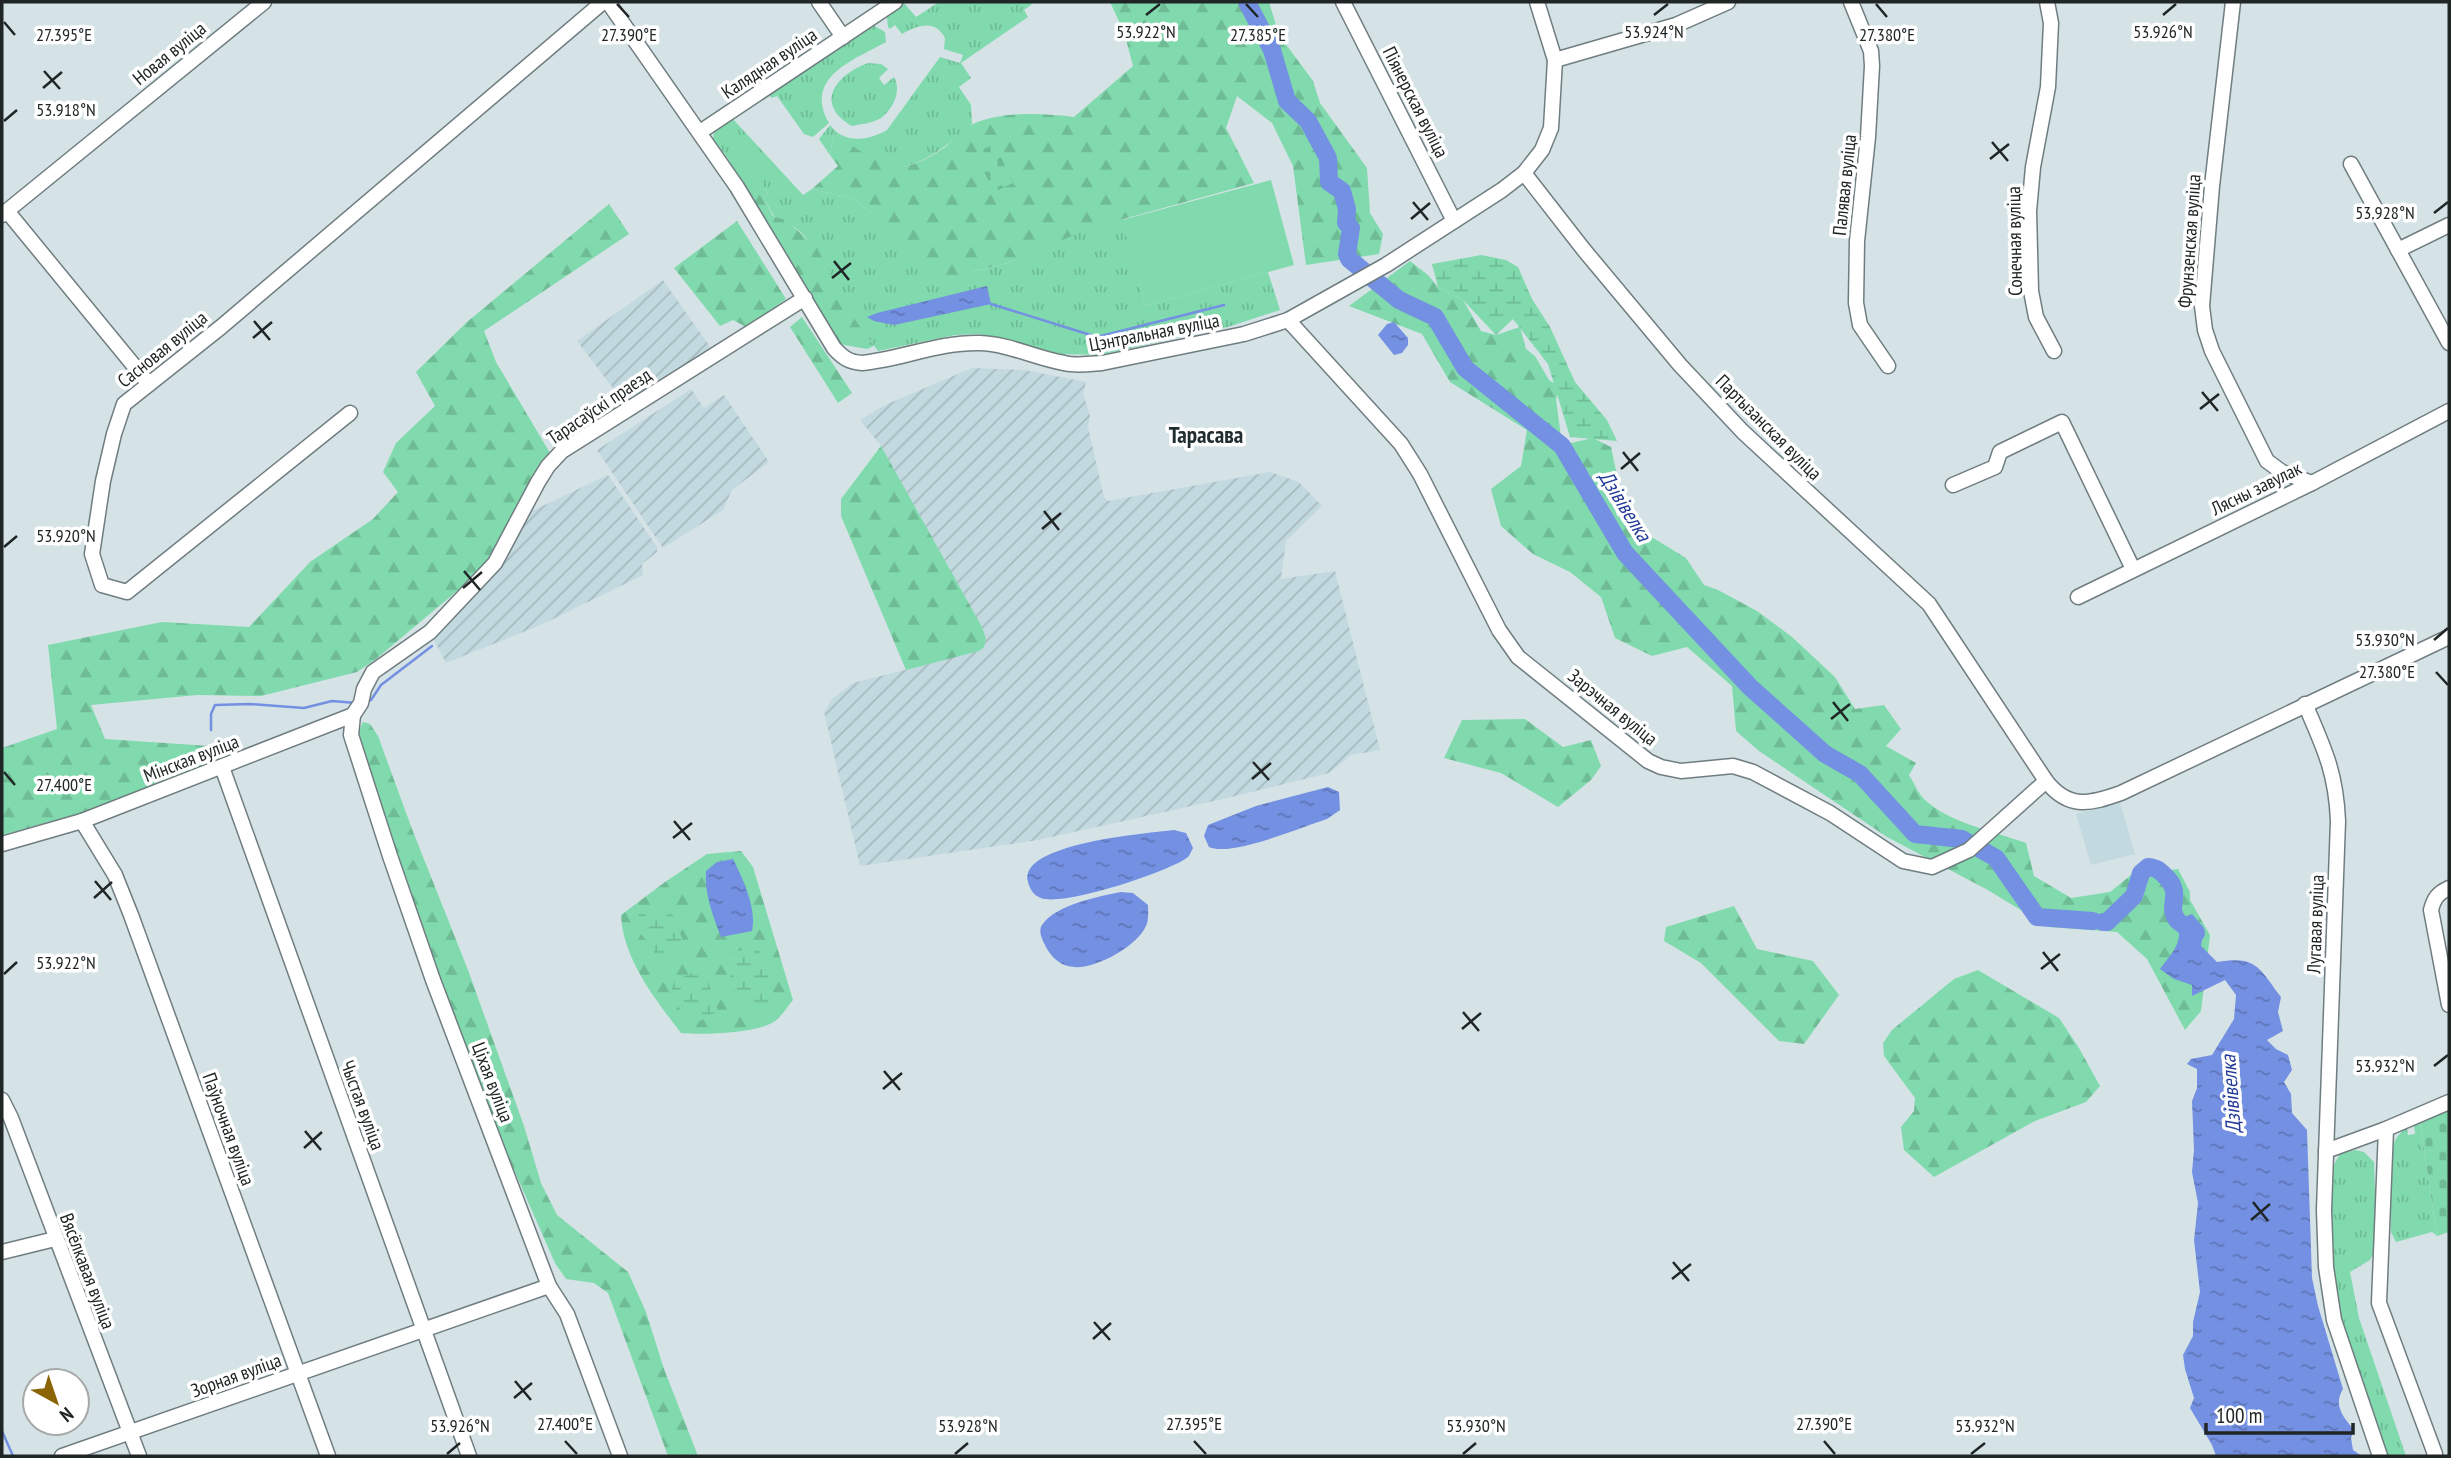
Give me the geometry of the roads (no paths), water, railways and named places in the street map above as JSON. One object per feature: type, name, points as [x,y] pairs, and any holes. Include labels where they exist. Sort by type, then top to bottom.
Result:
[{"type":"street","name":"Новая вуліца","points":[[4,213],[264,2]]},
{"type":"street","name":"Цэнтральная вуліца","points":[[605,2],[700,132],[737,187],[834,348],[850,362],[862,363],[960,343],[1002,346],[1065,364],[1102,363],[1244,334],[1288,320],[1352,286],[1524,173]]},
{"type":"street","name":"Сасновая вуліца","points":[[350,413],[127,592],[102,585],[92,554],[103,481],[124,404],[605,2]]},
{"type":"street","points":[[819,2],[843,37]]},
{"type":"street","name":"Калядная вуліца","points":[[700,132],[895,2]]},
{"type":"street","name":"Піянерская вуліца","points":[[1343,2],[1454,221]]},
{"type":"street","points":[[1524,173],[1542,150],[1549,134],[1555,60],[1537,2]]},
{"type":"street","points":[[1555,60],[1676,25],[1728,2]]},
{"type":"street","name":"Палявая вуліца","points":[[1851,2],[1871,51],[1872,66],[1857,242],[1856,303],[1860,325],[1888,366]]},
{"type":"street","name":"Сонечная вуліца","points":[[2047,2],[2051,23],[2048,87],[2033,167],[2029,237],[2031,291],[2036,317],[2054,351]]},
{"type":"street","name":"Фрунзенская вуліца","points":[[2233,2],[2211,200],[2202,306],[2204,330],[2267,461],[2282,472],[2312,483]]},
{"type":"street","points":[[2351,164],[2449,343]]},
{"type":"street","name":"Партызанская вуліца","points":[[1524,173],[1680,365],[1742,432],[1929,604],[2046,781],[2066,799],[2076,802],[2101,800],[2121,793],[2305,704]]},
{"type":"street","points":[[4,213],[149,384]]},
{"type":"street","points":[[2398,250],[2449,225]]},
{"type":"street","name":"Тарасаўскі праезд","points":[[353,715],[362,703],[364,690],[373,672],[430,632],[495,563],[538,482],[562,451],[805,298]]},
{"type":"street","name":"Зарэчная вуліца","points":[[1288,320],[1401,444],[1420,474],[1499,630],[1518,657],[1648,761],[1681,771],[1732,766],[1753,772],[1830,813],[1903,861],[1932,867],[1973,846],[2046,781]]},
{"type":"street","name":"Лясны завулак","points":[[2078,597],[2312,483],[2449,411]]},
{"type":"street","points":[[1953,485],[1995,467],[2000,452],[2062,422],[2133,569]]},
{"type":"street","points":[[2305,704],[2449,637]]},
{"type":"street","name":"Лугавая вуліца","points":[[2305,704],[2330,762],[2337,807],[2324,1241],[2330,1305],[2380,1456]]},
{"type":"street","name":"Мінская вуліца","points":[[2,844],[82,821],[353,715]]},
{"type":"street","name":"Ціхая вуліца","points":[[353,715],[352,735],[433,980],[549,1286],[567,1314],[620,1456]]},
{"type":"street","name":"Чыстая вуліца","points":[[222,767],[469,1456]]},
{"type":"street","name":"Паўночная вуліца","points":[[82,821],[115,875],[131,915],[328,1456]]},
{"type":"street","points":[[2449,888],[2440,892],[2431,910],[2449,1005]]},
{"type":"street","name":"Вясёлкавая вуліца","points":[[2,1100],[6,1118],[139,1456]]},
{"type":"street","points":[[2326,1151],[2449,1102]]},
{"type":"street","points":[[2386,1129],[2379,1303],[2434,1456]]},
{"type":"street","points":[[2,1252],[55,1239]]},
{"type":"street","name":"Зорная вуліца","points":[[62,1456],[549,1286]]},
{"type":"water","points":[[987,286],[991,304],[894,325],[867,317],[877,313]]},
{"type":"water","points":[[1394,322],[1408,338],[1408,345],[1402,353],[1394,355],[1378,335],[1387,324]]},
{"type":"water","points":[[1328,787],[1339,792],[1340,810],[1327,819],[1267,840],[1233,848],[1209,847],[1204,836],[1208,825],[1256,806]]},
{"type":"water","points":[[1174,830],[1186,833],[1193,848],[1188,857],[1139,879],[1092,893],[1053,899],[1041,898],[1034,893],[1028,882],[1030,869],[1043,858],[1063,849],[1114,837]]},
{"type":"water","points":[[733,859],[751,904],[752,931],[721,937],[708,896],[706,871],[717,862]]},
{"type":"water","points":[[1121,892],[1133,893],[1148,905],[1147,924],[1133,942],[1112,956],[1088,966],[1068,966],[1054,958],[1040,932],[1048,918],[1078,902]]},
{"type":"water","points":[[2192,914],[2204,928],[2201,946],[2217,962],[2249,962],[2262,971],[2281,997],[2278,1012],[2283,1031],[2267,1040],[2288,1055],[2292,1070],[2284,1082],[2291,1094],[2292,1113],[2307,1130],[2312,1278],[2343,1389],[2339,1406],[2354,1430],[2351,1438],[2353,1450],[2362,1456],[2216,1456],[2190,1408],[2194,1398],[2183,1355],[2193,1336],[2193,1322],[2200,1292],[2194,1240],[2198,1203],[2192,1172],[2192,1101],[2197,1088],[2197,1069],[2187,1064],[2191,1059],[2212,1055],[2234,1019],[2236,995],[2225,980],[2192,996],[2192,985],[2174,979],[2160,969],[2178,941],[2177,920]]},
{"type":"waterway","name":"Дзівівелка","points":[[1247,2],[1272,50],[1287,101],[1308,121],[1328,158],[1329,182],[1342,191],[1347,209],[1346,223],[1351,228],[1347,254],[1349,259],[1399,300],[1435,317],[1465,368],[1562,446],[1625,553],[1750,687],[1825,754],[1860,774],[1915,834],[1962,839],[1996,858],[2037,917],[2093,921]]},
{"type":"waterway","points":[[991,304],[1097,337],[1224,305]]},
{"type":"waterway","points":[[366,702],[371,700],[381,685],[432,646]]},
{"type":"waterway","points":[[211,730],[211,714],[215,705],[250,704],[304,708],[332,701],[356,703]]},
{"type":"waterway","name":"Дзівівелка","points":[[2103,922],[2107,922],[2134,896],[2141,873],[2148,867],[2159,870],[2172,884],[2174,915],[2179,922],[2196,933]]},
{"type":"waterway","points":[[2,1431],[13,1456]]},
{"type":"district","name":"Тарасава","points":[[1206,435]]}]
